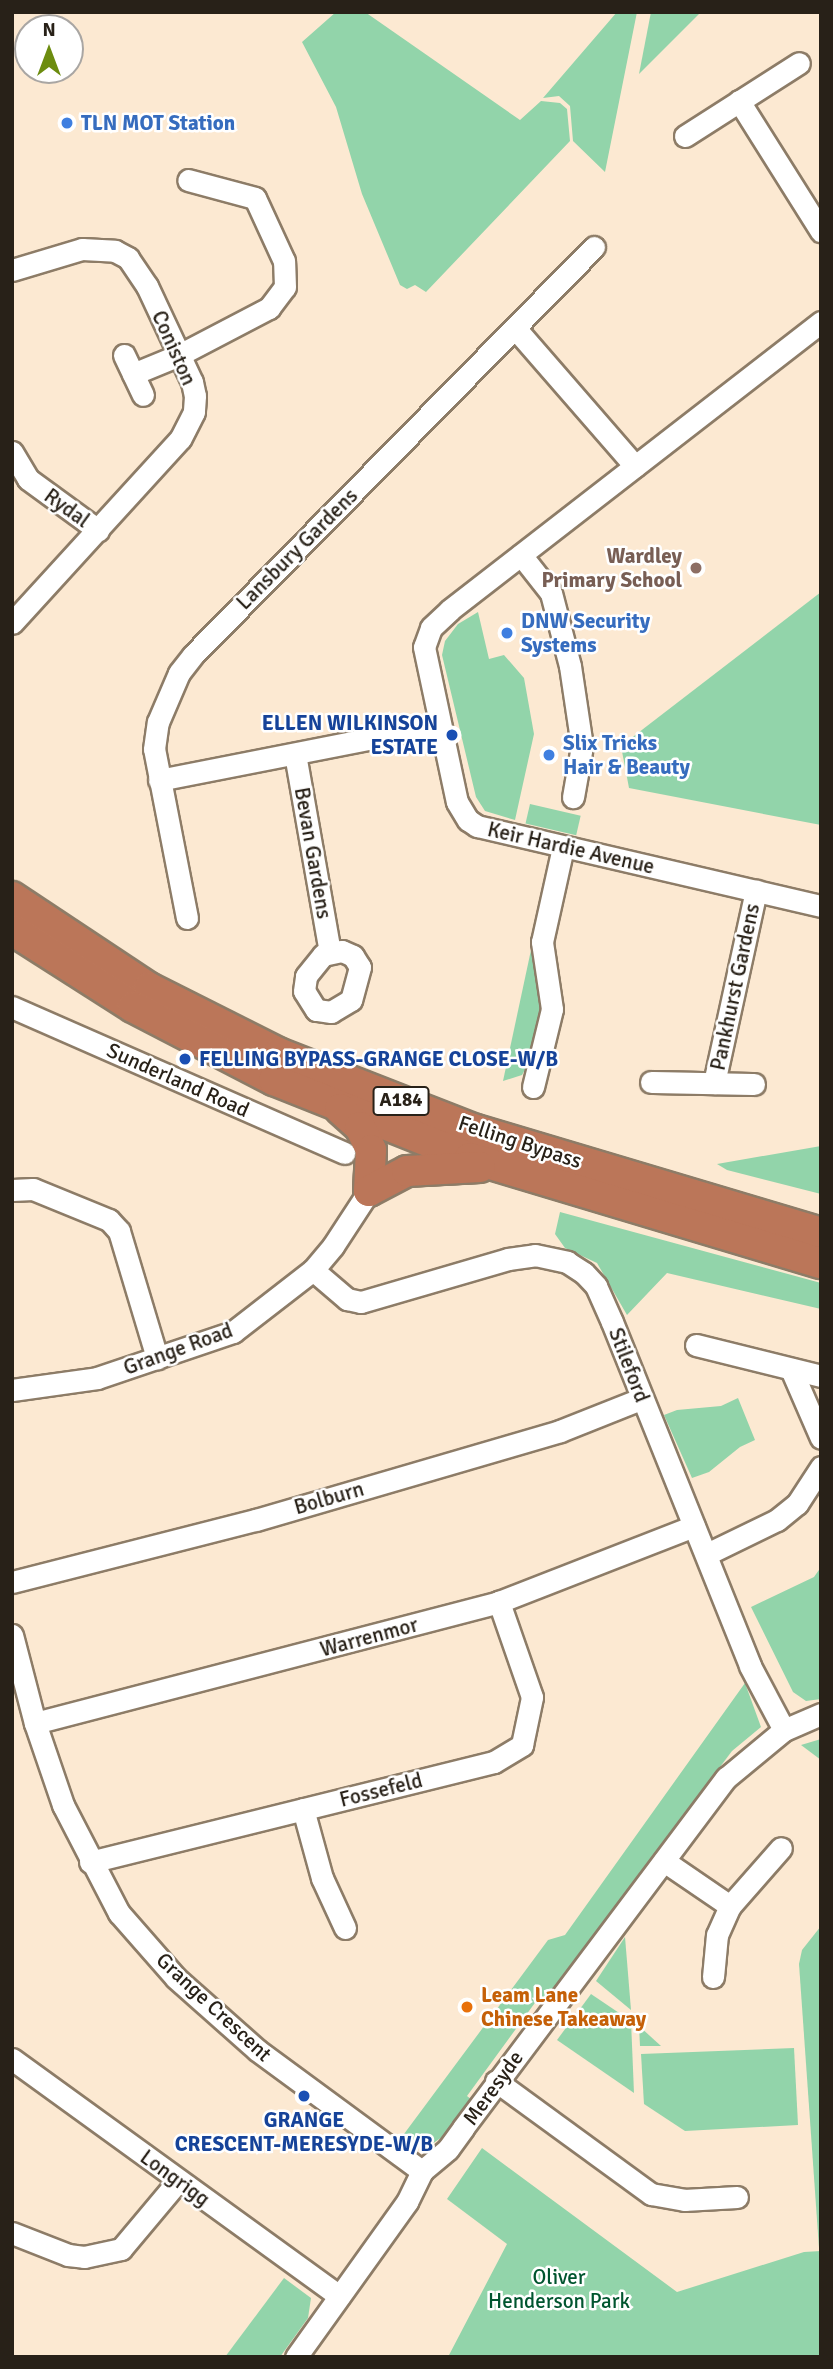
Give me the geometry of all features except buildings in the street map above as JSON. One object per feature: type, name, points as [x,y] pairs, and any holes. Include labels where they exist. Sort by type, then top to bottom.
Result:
[{"type":"highway","name":"Felling Bypass","points":[[12,897],[149,988],[278,1053],[476,1130],[821,1233]]},
{"type":"highway","name":"Felling Bypass","points":[[12,930],[133,1007],[274,1080],[498,1166],[821,1263]]},
{"type":"highway","points":[[335,1104],[360,1127],[371,1150],[369,1191]]},
{"type":"highway","points":[[369,1191],[407,1171],[498,1166]]},
{"type":"street","points":[[685,136],[799,63]]},
{"type":"street","points":[[739,101],[821,231]]},
{"type":"street","points":[[143,395],[128,365],[179,355],[270,309],[279,298],[286,275],[284,261],[255,198],[188,180]]},
{"type":"street","name":"Lansbury Gardens","points":[[187,918],[154,749],[158,722],[179,673],[193,655],[594,247]]},
{"type":"street","name":"Coniston","points":[[12,270],[82,249],[115,251],[138,269],[192,382],[195,396],[189,425],[180,439],[12,623]]},
{"type":"street","name":"Keir Hardie Avenue","points":[[821,322],[440,619],[426,636],[425,658],[457,802],[468,820],[490,830],[821,906]]},
{"type":"street","points":[[515,328],[635,466]]},
{"type":"street","name":"Rydal","points":[[12,452],[28,479],[98,530]]},
{"type":"street","points":[[521,555],[551,593],[570,666],[582,747],[573,797]]},
{"type":"street","points":[[159,780],[440,725]]},
{"type":"street","name":"Bevan Gardens","points":[[295,754],[330,952]]},
{"type":"street","points":[[533,1087],[552,1009],[542,942],[563,847]]},
{"type":"street","name":"Pankhurst Gardens","points":[[714,1083],[756,891]]},
{"type":"street","name":"Sunderland Road","points":[[12,1007],[344,1153]]},
{"type":"street","name":"Pankhurst Gardens","points":[[651,1082],[754,1084]]},
{"type":"street","points":[[12,1190],[33,1189],[109,1220],[118,1231],[157,1358]]},
{"type":"street","name":"Grange Road","points":[[12,1390],[97,1378],[233,1332],[313,1270],[333,1246],[369,1191]]},
{"type":"street","name":"Stileford","points":[[313,1270],[347,1299],[362,1302],[508,1259],[544,1255],[568,1262],[596,1286],[750,1665],[784,1730]]},
{"type":"street","points":[[696,1345],[821,1376]]},
{"type":"street","points":[[791,1369],[821,1438]]},
{"type":"street","name":"Bolburn","points":[[12,1582],[321,1501],[561,1431],[641,1399]]},
{"type":"street","points":[[707,1554],[777,1520],[797,1504],[821,1467]]},
{"type":"street","name":"Warrenmor","points":[[35,1723],[499,1602],[694,1526]]},
{"type":"street","name":"Fossefeld","points":[[90,1862],[494,1762],[522,1745],[532,1697],[499,1602]]},
{"type":"street","name":"Grange Crescent","points":[[12,1634],[35,1723],[63,1805],[90,1862],[120,1913],[176,1978],[257,2050],[422,2171]]},
{"type":"street","name":"Meresyde","points":[[296,2357],[407,2202],[422,2171],[448,2149],[496,2081],[726,1778],[784,1730],[821,1714]]},
{"type":"street","points":[[303,1809],[322,1878],[345,1928]]},
{"type":"street","points":[[713,1977],[717,1934],[730,1906],[780,1848]]},
{"type":"street","points":[[664,1860],[730,1906]]},
{"type":"street","name":"Longrigg","points":[[12,2059],[339,2296]]},
{"type":"street","points":[[496,2081],[651,2194],[684,2200],[737,2197]]},
{"type":"street","points":[[12,2233],[68,2255],[84,2257],[121,2249],[178,2180]]},
{"type":"green space","points":[[336,12],[365,12],[520,120],[541,101],[560,103],[567,109],[570,141],[426,292],[415,285],[407,289],[400,285],[362,194],[336,107],[302,42]]},
{"type":"green space","points":[[617,12],[637,12],[605,172],[573,141],[570,106],[559,96],[543,98]]},
{"type":"green space","points":[[651,12],[701,12],[639,74]]},
{"type":"green space","points":[[821,592],[821,825],[629,788],[621,746]]},
{"type":"green space","points":[[478,612],[489,659],[504,655],[524,678],[534,734],[515,820],[485,811],[476,797],[442,655],[445,641],[458,624]]},
{"type":"green space","points":[[530,804],[581,816],[576,835],[526,823]]},
{"type":"green space","points":[[531,950],[541,1010],[530,1060],[522,1075],[503,1081]]},
{"type":"green space","points":[[821,1146],[821,1194],[727,1170],[717,1164]]},
{"type":"green space","points":[[560,1212],[821,1283],[821,1309],[667,1273],[627,1315],[597,1263],[565,1248],[555,1234]]},
{"type":"green space","points":[[738,1398],[755,1440],[740,1447],[709,1472],[692,1478],[664,1415],[677,1410],[721,1406]]},
{"type":"green space","points":[[821,1567],[821,1699],[806,1701],[793,1692],[751,1607],[814,1577]]},
{"type":"green space","points":[[745,1683],[761,1727],[732,1751],[543,2003],[537,2000],[467,2096],[472,2100],[445,2135],[432,2144],[419,2144],[404,2134],[548,1940],[565,1935]]},
{"type":"green space","points":[[821,1739],[821,1760],[801,1745]]},
{"type":"green space","points":[[821,1926],[819,2248],[799,1964],[802,1950]]},
{"type":"green space","points":[[625,1937],[631,2010],[596,1981]]},
{"type":"green space","points":[[591,1994],[631,2021],[634,2093],[557,2040]]},
{"type":"green space","points":[[639,2026],[661,2046],[640,2046]]},
{"type":"green space","points":[[794,2048],[798,2125],[685,2131],[644,2104],[641,2054]]},
{"type":"green space","name":"Oliver Henderson Park","points":[[482,2148],[677,2292],[804,2252],[821,2251],[821,2357],[448,2357],[507,2244],[447,2199]]},
{"type":"green space","points":[[284,2278],[311,2298],[308,2318],[280,2357],[225,2357]]},
{"type":"place","name":"TLN MOT Station","points":[[67,123]]},
{"type":"place","name":"Wardley Primary School","points":[[696,568]]},
{"type":"place","name":"DNW Security Systems","points":[[507,633]]},
{"type":"place","name":"ELLEN WILKINSON ESTATE","points":[[452,735]]},
{"type":"place","name":"Slix Tricks Hair & Beauty","points":[[549,755]]},
{"type":"place","name":"FELLING BYPASS-GRANGE CLOSE-W/B","points":[[185,1059]]},
{"type":"place","name":"Leam Lane Chinese Takeaway","points":[[467,2007]]},
{"type":"place","name":"GRANGE CRESCENT-MERESYDE-W/B","points":[[304,2096]]}]
